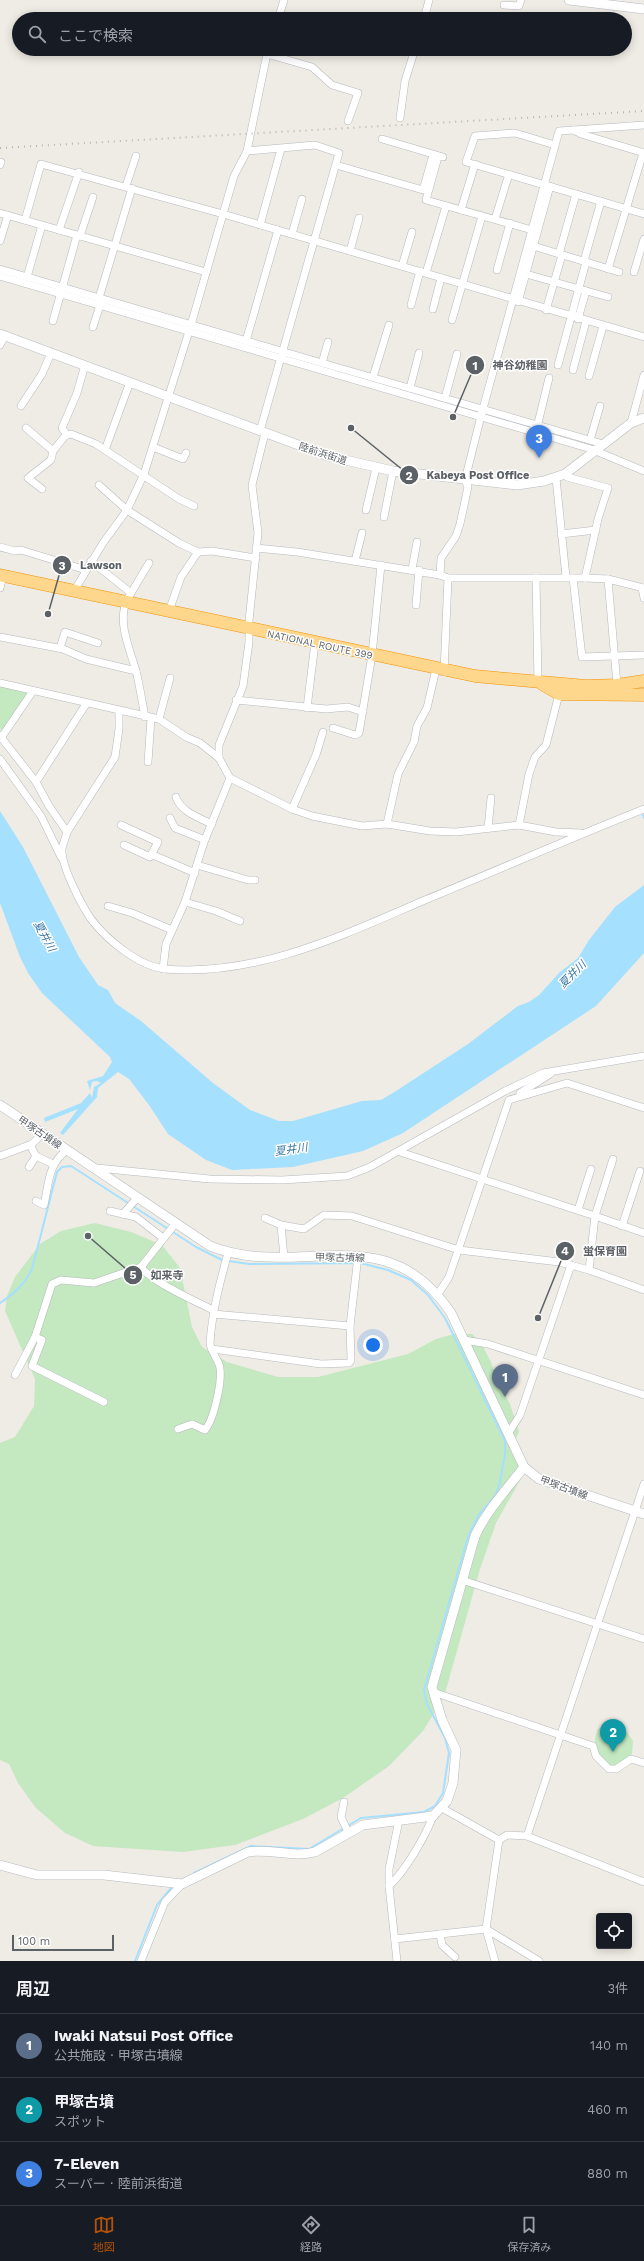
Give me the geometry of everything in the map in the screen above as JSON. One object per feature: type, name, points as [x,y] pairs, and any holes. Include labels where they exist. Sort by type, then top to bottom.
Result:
[{"type":"highway","name":"NATIONAL ROUTE 399","points":[[1,575],[74,591],[128,598],[169,611],[441,670],[538,682],[617,685],[644,681]]},
{"type":"highway","points":[[538,682],[559,694],[644,695]]},
{"type":"highway","points":[[617,685],[644,689]]},
{"type":"street","points":[[280,12],[284,0]]},
{"type":"street","points":[[426,12],[429,0]]},
{"type":"street","points":[[504,6],[519,6],[521,0]]},
{"type":"street","points":[[569,0],[644,9]]},
{"type":"street","points":[[74,591],[91,561],[127,510],[144,474],[190,328],[234,176],[247,151],[267,56]]},
{"type":"street","points":[[282,56],[312,67],[332,86],[358,93],[348,121]]},
{"type":"street","points":[[400,118],[405,81],[413,56]]},
{"type":"street","points":[[440,575],[441,558],[456,536],[460,524],[468,487],[465,480],[482,413],[516,300],[547,186],[559,131],[644,125]]},
{"type":"street","points":[[574,130],[581,134],[644,153],[608,269]]},
{"type":"street","points":[[555,145],[515,133],[475,136],[466,162],[644,214]]},
{"type":"street","points":[[382,139],[438,156]]},
{"type":"street","points":[[219,758],[219,745],[236,700],[243,686],[250,629],[258,533],[252,485],[282,354],[339,153],[315,145],[247,151]]},
{"type":"street","points":[[260,225],[281,149]]},
{"type":"street","points":[[93,327],[136,156]]},
{"type":"street","points":[[336,165],[423,190],[438,156]]},
{"type":"street","points":[[438,156],[426,200],[532,230]]},
{"type":"street","points":[[25,220],[41,164],[78,172],[423,272],[570,317],[644,337]]},
{"type":"street","points":[[461,210],[475,164]]},
{"type":"street","points":[[59,230],[78,172]]},
{"type":"street","points":[[495,219],[509,174]]},
{"type":"street","points":[[516,300],[526,274],[532,230],[547,186]]},
{"type":"street","points":[[546,310],[576,194]]},
{"type":"street","points":[[53,321],[78,236],[93,197]]},
{"type":"street","points":[[292,234],[302,199]]},
{"type":"street","points":[[558,365],[600,201]]},
{"type":"street","points":[[411,305],[446,206]]},
{"type":"street","points":[[0,213],[206,272]]},
{"type":"street","points":[[0,241],[8,215]]},
{"type":"street","points":[[452,320],[482,216]]},
{"type":"street","points":[[350,251],[359,218]]},
{"type":"street","points":[[497,270],[510,224]]},
{"type":"street","points":[[27,277],[42,225]]},
{"type":"street","points":[[246,342],[278,230]]},
{"type":"street","points":[[402,266],[412,232]]},
{"type":"street","points":[[634,272],[644,239]]},
{"type":"street","points":[[531,245],[619,272]]},
{"type":"street","points":[[0,269],[27,277],[62,291]]},
{"type":"street","points":[[526,274],[608,297]]},
{"type":"street","points":[[0,276],[62,291],[482,413],[534,429],[644,471]]},
{"type":"street","points":[[432,309],[441,278]]},
{"type":"street","points":[[578,319],[586,291]]},
{"type":"street","points":[[573,370],[586,321]]},
{"type":"street","points":[[373,377],[389,324]]},
{"type":"street","points":[[589,376],[603,326]]},
{"type":"street","points":[[190,328],[246,342],[282,354],[373,377],[445,398],[482,413]]},
{"type":"street","points":[[0,345],[3,335]]},
{"type":"street","name":"陸前浜街道","points":[[3,335],[328,456],[393,471],[517,485],[556,478],[565,474],[631,423],[644,418]]},
{"type":"street","points":[[322,364],[328,342]]},
{"type":"street","points":[[21,406],[42,374],[51,353]]},
{"type":"street","points":[[410,388],[419,353]]},
{"type":"street","points":[[445,398],[457,354]]},
{"type":"street","points":[[67,435],[62,428],[77,393],[85,365]]},
{"type":"street","points":[[631,423],[644,375]]},
{"type":"street","points":[[534,429],[549,378]]},
{"type":"street","points":[[105,450],[130,382]]},
{"type":"street","points":[[590,440],[600,406]]},
{"type":"street","points":[[26,428],[53,451]]},
{"type":"street","points":[[534,429],[590,440],[602,444]]},
{"type":"street","points":[[42,489],[28,478],[51,460],[53,451],[67,435],[77,435],[105,450],[179,498],[194,506]]},
{"type":"street","points":[[153,447],[183,459],[186,453]]},
{"type":"street","points":[[366,510],[376,468]]},
{"type":"street","points":[[384,516],[393,471]]},
{"type":"street","points":[[565,474],[567,477],[608,488],[596,530],[585,578]]},
{"type":"street","points":[[556,478],[561,534],[582,658],[644,655]]},
{"type":"street","points":[[99,484],[127,510],[179,543],[198,552],[212,551],[256,558]]},
{"type":"street","points":[[561,534],[596,530]]},
{"type":"street","points":[[355,561],[362,532]]},
{"type":"street","points":[[416,605],[415,570],[417,542]]},
{"type":"street","points":[[0,547],[15,551],[21,550],[86,570]]},
{"type":"street","points":[[256,548],[297,552],[415,570],[448,578],[569,577],[608,579],[643,588],[644,598]]},
{"type":"street","points":[[169,611],[181,578],[198,552]]},
{"type":"street","points":[[91,561],[128,598]]},
{"type":"street","points":[[148,762],[148,717],[136,671],[126,644],[123,610],[128,598],[150,563]]},
{"type":"street","points":[[333,728],[355,735],[359,733],[372,655],[381,565]]},
{"type":"street","points":[[0,588],[1,575]]},
{"type":"street","points":[[387,824],[398,774],[414,742],[417,726],[423,712],[427,708],[441,670],[448,578]]},
{"type":"street","points":[[536,578],[538,682]]},
{"type":"street","points":[[608,579],[617,685]]},
{"type":"street","points":[[60,648],[65,632],[98,643]]},
{"type":"street","points":[[0,636],[60,648],[86,659],[136,671]]},
{"type":"street","points":[[307,708],[315,643]]},
{"type":"street","points":[[158,719],[170,678]]},
{"type":"street","points":[[0,683],[86,704],[158,719],[200,743],[219,758],[230,778],[292,809],[312,816],[362,826],[387,824],[430,831],[456,832],[519,825],[556,832],[582,834]]},
{"type":"street","points":[[32,691],[1,737],[36,782],[49,806],[67,832]]},
{"type":"street","points":[[519,825],[528,774],[534,757],[546,745],[559,694]]},
{"type":"street","points":[[236,700],[307,708],[326,709],[348,707],[363,712]]},
{"type":"street","points":[[36,782],[86,704]]},
{"type":"street","points":[[63,862],[62,848],[67,832],[115,757],[120,729],[119,711]]},
{"type":"street","points":[[292,809],[316,755],[323,732]]},
{"type":"street","points":[[0,759],[42,816],[88,913],[101,932],[118,946],[134,956],[163,968],[194,968],[264,961],[336,938],[644,809]]},
{"type":"street","points":[[163,968],[166,944],[185,902],[205,840],[230,778]]},
{"type":"street","points":[[176,797],[179,804],[191,814],[212,824]]},
{"type":"street","points":[[488,828],[491,798]]},
{"type":"street","points":[[170,818],[175,828],[205,840]]},
{"type":"street","points":[[121,825],[158,842],[153,855]]},
{"type":"street","points":[[124,844],[150,857],[153,855],[195,873]]},
{"type":"street","points":[[197,866],[248,880],[255,880]]},
{"type":"street","points":[[185,902],[216,911],[240,921]]},
{"type":"street","points":[[108,906],[132,913],[172,930]]},
{"type":"street","points":[[93,1167],[210,1179],[282,1180],[347,1176],[370,1168],[496,1096],[543,1073],[644,1056]]},
{"type":"street","points":[[438,1294],[449,1277],[512,1099],[555,1071]]},
{"type":"street","points":[[496,1096],[512,1099],[567,1083],[644,1108]]},
{"type":"street","name":"甲塚古墳線","points":[[0,1105],[93,1167],[134,1202],[210,1246],[227,1258],[252,1256],[358,1261],[397,1265],[416,1275],[438,1294],[451,1314],[524,1466],[539,1479],[640,1513]]},
{"type":"street","points":[[0,1156],[30,1145],[43,1133]]},
{"type":"street","points":[[30,1145],[36,1156],[53,1164]]},
{"type":"street","points":[[36,1201],[44,1205],[53,1164],[57,1157],[67,1150]]},
{"type":"street","points":[[400,1152],[644,1233]]},
{"type":"street","points":[[29,1167],[36,1156]]},
{"type":"street","points":[[589,1270],[595,1216],[613,1159]]},
{"type":"street","points":[[578,1210],[592,1169]]},
{"type":"street","points":[[622,1226],[640,1171]]},
{"type":"street","points":[[123,1214],[134,1202]]},
{"type":"street","points":[[110,1211],[142,1220],[165,1236]]},
{"type":"street","points":[[265,1218],[281,1225],[304,1229],[324,1216],[352,1216],[458,1250],[539,1258],[589,1270],[644,1290]]},
{"type":"street","points":[[15,1375],[36,1337],[48,1294],[56,1280],[94,1283],[141,1267],[174,1225]]},
{"type":"street","points":[[281,1225],[284,1257]]},
{"type":"street","points":[[178,1430],[192,1424],[205,1430],[209,1425],[218,1400],[218,1362],[210,1346],[213,1312],[227,1258]]},
{"type":"street","points":[[212,1349],[321,1364],[345,1364],[351,1360],[350,1326],[358,1261]]},
{"type":"street","points":[[508,1434],[520,1415],[571,1265]]},
{"type":"street","points":[[141,1267],[144,1272],[213,1312],[350,1326]]},
{"type":"street","points":[[36,1337],[42,1340],[32,1366],[104,1402]]},
{"type":"street","points":[[464,1340],[488,1344],[644,1395]]},
{"type":"street","points":[[389,1886],[398,1878],[429,1826],[433,1816],[442,1808],[453,1783],[456,1750],[442,1720],[432,1687],[475,1536],[482,1521],[524,1466]]},
{"type":"street","points":[[527,1836],[561,1735],[596,1623],[640,1513],[644,1484]]},
{"type":"street","points":[[462,1580],[644,1639]]},
{"type":"street","points":[[433,1692],[593,1746],[596,1756],[608,1769],[616,1769],[631,1759],[644,1763]]},
{"type":"street","points":[[344,1802],[340,1814],[346,1828]]},
{"type":"street","points":[[442,1808],[499,1840]]},
{"type":"street","points":[[141,1961],[165,1902],[178,1884],[248,1852],[258,1850],[307,1854],[315,1852],[346,1828],[433,1816]]},
{"type":"street","points":[[397,1961],[389,1886],[389,1869],[399,1820]]},
{"type":"street","points":[[495,1961],[486,1929],[499,1840],[507,1835],[527,1836],[644,1882]]},
{"type":"street","points":[[0,1865],[37,1875],[104,1875],[178,1884]]},
{"type":"street","points":[[395,1939],[486,1929],[539,1961]]},
{"type":"street","points":[[440,1934],[442,1945],[455,1957]]},
{"type":"green space","points":[[0,686],[29,693],[2,731],[0,728]]},
{"type":"green space","points":[[95,1223],[131,1232],[162,1245],[180,1268],[192,1327],[202,1347],[227,1362],[278,1377],[318,1377],[408,1354],[436,1339],[454,1334],[472,1334],[481,1343],[491,1362],[498,1383],[510,1404],[519,1432],[514,1442],[528,1463],[523,1475],[496,1523],[480,1569],[444,1697],[423,1731],[389,1766],[343,1798],[303,1819],[235,1845],[183,1852],[93,1846],[65,1833],[36,1808],[18,1783],[9,1764],[0,1760],[0,1443],[15,1437],[34,1406],[35,1379],[5,1311],[7,1296],[15,1277],[40,1244],[61,1231]]},
{"type":"green space","points":[[604,1726],[627,1732],[633,1741],[632,1754],[614,1768],[600,1756],[595,1747],[598,1729]]},
{"type":"water","name":"夏井川","points":[[0,811],[23,847],[79,957],[98,985],[108,990],[115,1003],[141,1021],[213,1083],[250,1110],[279,1121],[293,1121],[362,1101],[381,1100],[396,1091],[468,1044],[518,1006],[529,1002],[539,995],[560,972],[578,958],[589,940],[615,907],[644,885],[644,953],[596,1006],[403,1133],[363,1151],[293,1167],[232,1170],[206,1160],[168,1134],[149,1105],[129,1079],[118,1072],[98,1088],[97,1097],[63,1135],[60,1133],[78,1109],[45,1122],[44,1118],[81,1103],[90,1093],[92,1098],[94,1087],[101,1083],[97,1081],[92,1082],[90,1090],[87,1081],[103,1076],[112,1062],[110,1057],[42,993],[28,973],[20,957],[0,903]]},
{"type":"waterway","points":[[337,371],[346,374]]},
{"type":"waterway","points":[[373,382],[425,396]]},
{"type":"waterway","points":[[498,417],[532,428]]},
{"type":"waterway","points":[[0,1303],[19,1288],[26,1280],[32,1269],[57,1172],[62,1167],[71,1166],[196,1247],[222,1260],[249,1264],[360,1263],[388,1270],[411,1280],[428,1295],[445,1318],[505,1441],[505,1455],[499,1486],[495,1496],[478,1516],[468,1537],[424,1690],[427,1704],[445,1738],[449,1753],[443,1793],[435,1806],[424,1812],[361,1818],[309,1849],[251,1846],[194,1873]]},
{"type":"waterway","points":[[135,1961],[157,1905],[172,1887]]},
{"type":"railway","points":[[0,148],[644,111]]},
{"type":"place","name":"神谷幼稚園","points":[[453,417]]},
{"type":"place","name":"Kabeya Post Office","points":[[351,428]]},
{"type":"place","name":"7-Eleven","points":[[539,458]]},
{"type":"place","name":"Lawson","points":[[48,614]]},
{"type":"place","name":"如来寺","points":[[88,1236]]},
{"type":"place","name":"蛍保育園","points":[[538,1318]]},
{"type":"place","name":"Iwaki Natsui Post Office","points":[[505,1397]]},
{"type":"place","name":"甲塚古墳","points":[[613,1752]]}]
